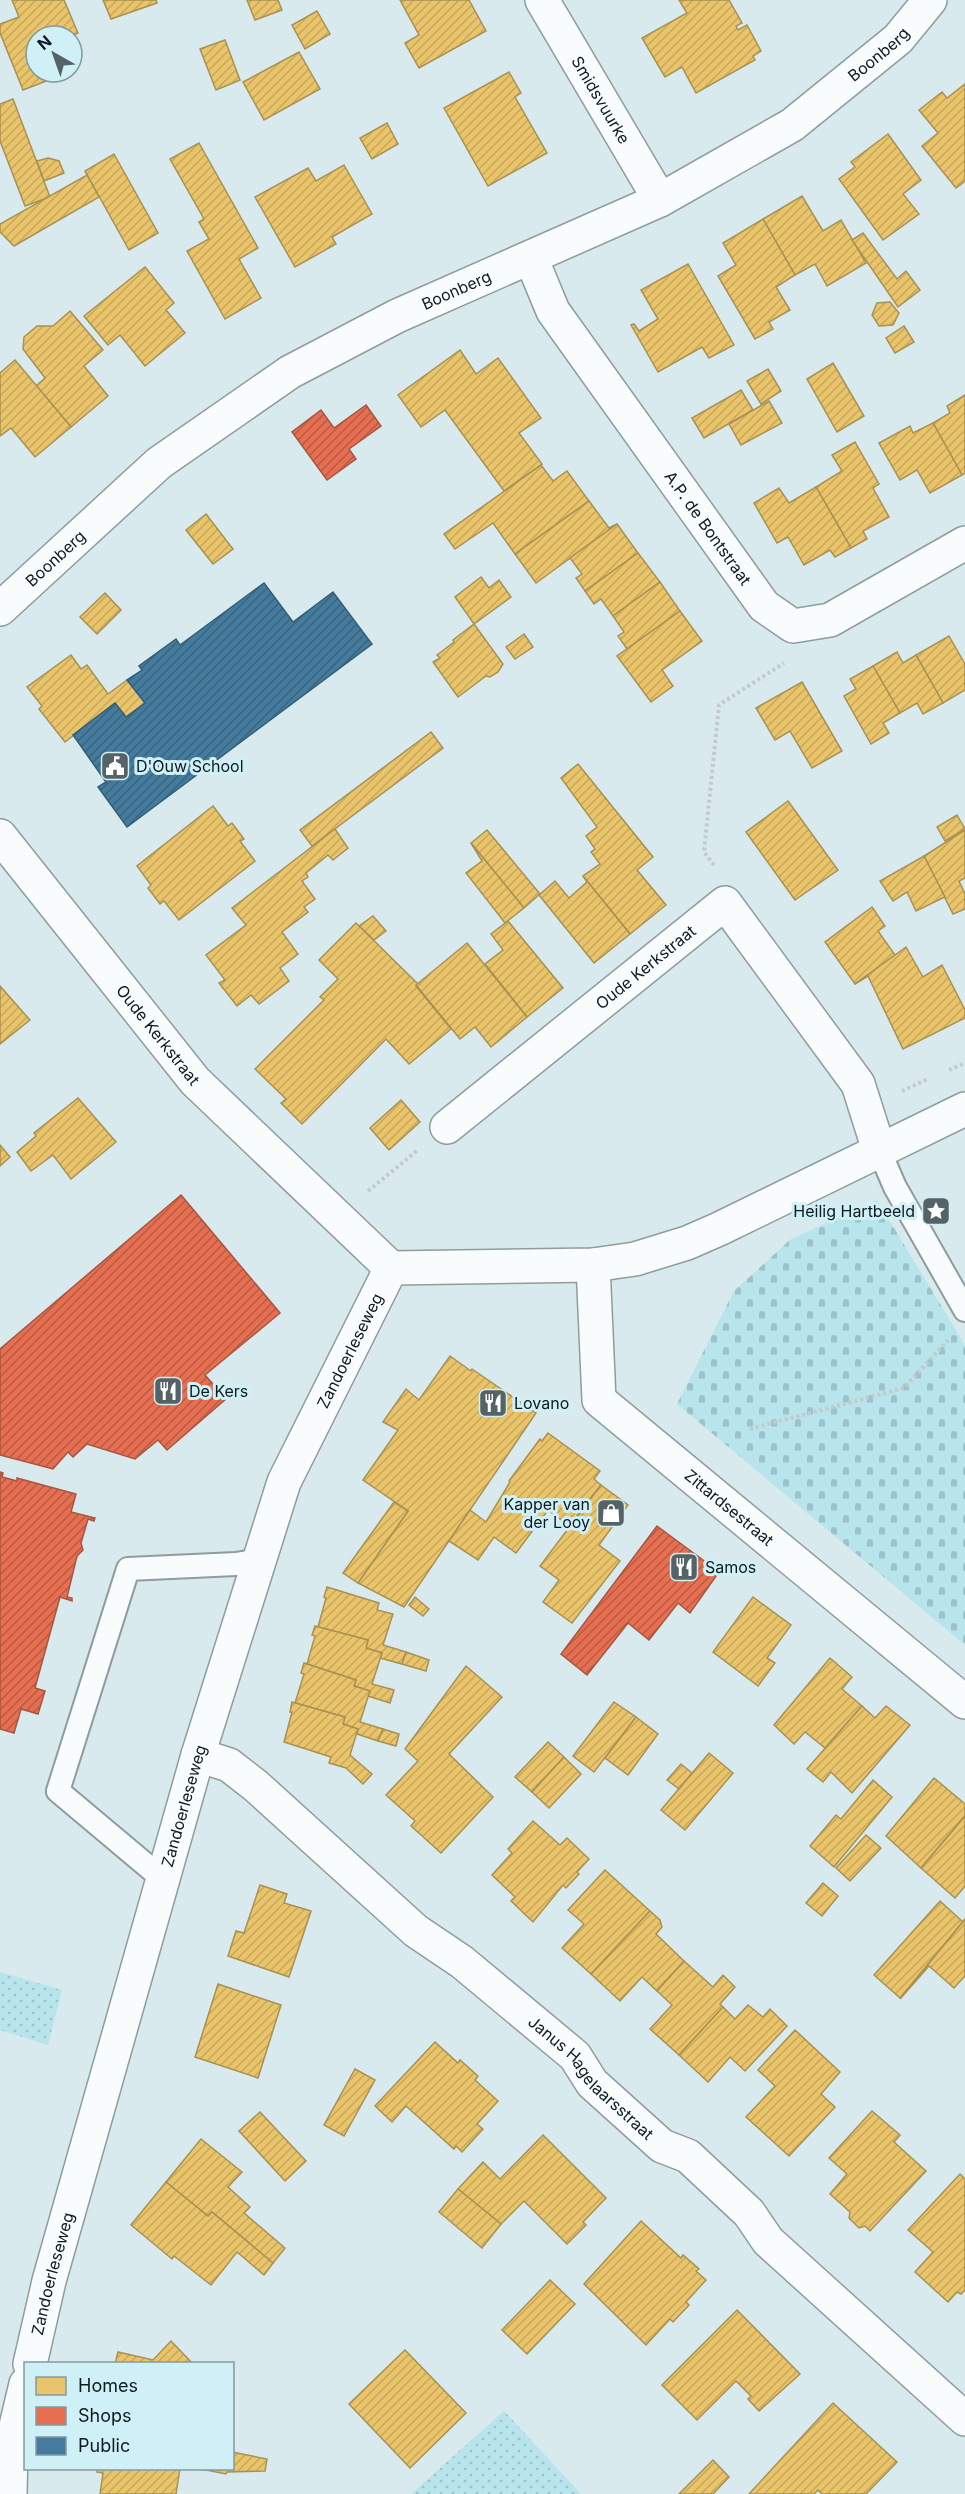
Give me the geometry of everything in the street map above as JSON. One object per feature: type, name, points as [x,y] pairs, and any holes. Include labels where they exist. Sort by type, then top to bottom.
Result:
[{"type":"street","name":"Smidsvuurke","points":[[542,0],[660,200]]},
{"type":"street","name":"Boonberg","points":[[0,609],[159,463],[290,372],[397,316],[660,200],[792,125],[897,39],[930,0]]},
{"type":"street","name":"A.P. de Bontstraat","points":[[531,258],[553,310],[764,606],[793,626]]},
{"type":"street","points":[[793,626],[830,620],[965,543]]},
{"type":"street","name":"Oude Kerkstraat","points":[[0,836],[195,1081],[391,1268]]},
{"type":"street","points":[[725,903],[858,1084],[879,1150]]},
{"type":"street","name":"Oude Kerkstraat","points":[[447,1127],[725,903]]},
{"type":"street","points":[[391,1268],[593,1265],[635,1259],[687,1243],[965,1109]]},
{"type":"street","name":"Zittardsestraat","points":[[593,1265],[599,1400],[965,1702]]},
{"type":"street","name":"Zandoerleseweg","points":[[30,2362],[49,2281],[198,1755],[284,1482],[391,1268]]},
{"type":"street","name":"Janus Hagelaarsstraat","points":[[198,1755],[229,1765],[256,1786],[416,1931],[462,1962],[575,2056],[592,2083],[662,2146],[688,2156],[749,2213],[768,2241],[965,2419]]},
{"type":"street","points":[[10,2494],[11,2447],[24,2392]]},
{"type":"lane","points":[[879,1150],[895,1187],[965,1310]]},
{"type":"lane","points":[[164,1880],[58,1791],[128,1569],[236,1564],[260,1560]]},
{"type":"path","points":[[725,903],[728,883],[704,852],[719,705],[783,665],[793,626]]},
{"type":"path","points":[[947,1071],[965,1063]]},
{"type":"path","points":[[866,1108],[939,1074]]},
{"type":"path","points":[[337,1215],[447,1127]]},
{"type":"path","points":[[750,1429],[904,1388],[950,1338]]},
{"type":"green space","points":[[877,1200],[965,1345],[965,1645],[677,1404],[734,1291],[791,1239]]},
{"type":"green space","points":[[0,1972],[62,1990],[48,2045],[0,2030]]},
{"type":"green space","points":[[504,2411],[581,2494],[411,2494]]},
{"type":"building: Homes","points":[[12,0],[64,0],[74,24],[24,24],[24,84],[39,84],[23,90],[0,33],[0,24],[19,17]]},
{"type":"building: Homes","points":[[103,0],[156,0],[157,3],[111,19]]},
{"type":"building: Homes","points":[[247,0],[278,0],[282,10],[255,20]]},
{"type":"building: Homes","points":[[400,0],[469,0],[486,31],[419,68],[405,43],[419,35]]},
{"type":"building: Homes","points":[[679,0],[729,0],[742,23],[736,26],[738,30],[747,25],[761,51],[753,56],[755,60],[696,93],[682,67],[665,77],[642,38],[687,13]]},
{"type":"building: Homes","points":[[317,11],[330,34],[305,49],[292,25]]},
{"type":"building: Homes","points":[[225,40],[240,80],[216,90],[200,49]]},
{"type":"building: Homes","points":[[299,52],[320,89],[264,120],[243,82]]},
{"type":"building: Homes","points":[[509,72],[521,93],[515,97],[547,153],[488,186],[444,108]]},
{"type":"building: Homes","points":[[965,84],[965,181],[956,188],[922,146],[938,133],[919,110],[942,92],[947,98]]},
{"type":"building: Homes","points":[[13,99],[50,197],[25,206],[0,141],[0,104]]},
{"type":"building: Homes","points":[[387,123],[398,144],[372,159],[360,138]]},
{"type":"building: Homes","points":[[888,134],[921,180],[903,194],[919,214],[883,240],[839,179],[855,167],[851,162]]},
{"type":"building: Homes","points":[[199,143],[258,248],[239,259],[261,298],[225,319],[187,251],[209,239],[199,222],[204,219],[170,159]]},
{"type":"building: Homes","points":[[114,154],[158,233],[129,250],[85,171]]},
{"type":"building: Homes","points":[[48,158],[59,161],[64,173],[44,181],[37,161]]},
{"type":"building: Homes","points":[[344,165],[372,214],[332,237],[336,244],[295,267],[255,197],[308,168],[316,181]]},
{"type":"building: Homes","points":[[87,175],[99,197],[14,246],[0,232],[0,224]]},
{"type":"building: Homes","points":[[802,196],[823,231],[841,220],[866,263],[827,286],[815,264],[795,275],[763,219]]},
{"type":"building: Homes","points":[[763,219],[795,275],[776,287],[790,310],[769,322],[773,329],[755,339],[718,276],[736,265],[723,243]]},
{"type":"building: Homes","points":[[863,233],[897,279],[906,271],[920,290],[898,307],[852,240]]},
{"type":"building: Homes","points":[[688,264],[734,345],[709,358],[702,347],[658,372],[631,325],[634,324],[639,331],[658,319],[641,290]]},
{"type":"building: Homes","points":[[145,267],[174,303],[166,310],[185,333],[145,366],[120,335],[108,345],[84,316]]},
{"type":"building: Homes","points":[[890,302],[899,313],[893,325],[879,326],[872,315],[877,303]]},
{"type":"building: Homes","points":[[70,311],[103,350],[84,366],[108,396],[71,427],[36,386],[45,378],[23,349],[24,337],[37,326],[53,326]]},
{"type":"building: Homes","points":[[904,326],[914,342],[895,353],[886,338]]},
{"type":"building: Homes","points":[[460,350],[476,374],[498,358],[541,418],[519,433],[542,464],[504,491],[445,410],[421,427],[398,395]]},
{"type":"building: Homes","points":[[15,360],[71,427],[35,457],[11,428],[0,436],[0,373]]},
{"type":"building: Homes","points":[[833,363],[864,416],[837,432],[807,379]]},
{"type":"building: Homes","points":[[768,369],[781,391],[761,404],[747,381]]},
{"type":"building: Homes","points":[[741,390],[753,410],[704,438],[692,418]]},
{"type":"building: Homes","points":[[965,395],[965,473],[962,475],[933,423],[950,413],[947,406]]},
{"type":"building: Homes","points":[[769,401],[782,423],[741,445],[729,424]]},
{"type":"building: Homes","points":[[933,423],[962,475],[930,493],[917,470],[900,480],[879,443],[910,426],[913,433]]},
{"type":"building: Homes","points":[[855,442],[879,484],[873,488],[889,517],[863,531],[867,539],[851,548],[816,487],[842,471],[832,455]]},
{"type":"building: Homes","points":[[541,465],[553,481],[567,471],[589,501],[515,554],[493,523],[455,549],[444,534]]},
{"type":"building: Homes","points":[[816,487],[851,548],[835,557],[830,550],[804,565],[788,537],[777,543],[754,503],[779,488],[789,503]]},
{"type":"building: Homes","points":[[589,501],[609,528],[617,524],[536,583],[515,554]]},
{"type":"building: Homes","points":[[206,514],[233,549],[213,564],[186,530]]},
{"type":"building: Homes","points":[[617,524],[638,553],[585,591],[576,578],[582,574],[570,558]]},
{"type":"building: Homes","points":[[638,553],[660,582],[613,616],[601,599],[594,604],[585,591]]},
{"type":"building: Homes","points":[[481,577],[489,588],[499,580],[511,597],[474,624],[455,597]]},
{"type":"building: Homes","points":[[660,582],[680,611],[627,649],[618,636],[624,632],[613,616]]},
{"type":"building: Homes","points":[[105,593],[121,610],[97,634],[80,617]]},
{"type":"building: Homes","points":[[680,611],[702,641],[662,670],[673,686],[651,702],[617,656]]},
{"type":"building: Homes","points":[[474,624],[503,664],[498,672],[490,677],[486,676],[458,697],[433,662],[440,658],[437,655],[454,642],[453,640]]},
{"type":"building: Homes","points":[[524,634],[533,647],[515,659],[506,647]]},
{"type":"building: Homes","points":[[949,636],[965,664],[965,690],[943,703],[916,655]]},
{"type":"building: Homes","points":[[897,652],[903,663],[916,655],[943,703],[923,714],[917,703],[900,713],[873,666]]},
{"type":"building: Homes","points":[[71,655],[81,669],[87,665],[108,694],[127,680],[145,703],[126,717],[115,703],[65,742],[39,709],[42,706],[27,687]]},
{"type":"building: Homes","points":[[873,666],[900,713],[883,723],[889,733],[871,744],[844,696],[856,689],[850,679]]},
{"type":"building: Homes","points":[[802,682],[842,751],[812,768],[790,731],[775,740],[756,708]]},
{"type":"building: Homes","points":[[431,732],[443,748],[312,846],[300,830]]},
{"type":"building: Homes","points":[[578,764],[653,857],[637,870],[666,905],[630,934],[583,876],[600,864],[591,852],[595,849],[586,836],[597,827],[561,778]]},
{"type":"building: Homes","points":[[788,801],[838,870],[795,900],[746,832]]},
{"type":"building: Homes","points":[[213,806],[228,826],[232,823],[244,839],[240,841],[255,861],[179,920],[164,901],[160,904],[148,888],[151,885],[137,866]]},
{"type":"building: Homes","points":[[957,815],[965,829],[945,841],[937,827]]},
{"type":"building: Homes","points":[[335,829],[348,848],[333,860],[328,855],[306,873],[308,877],[302,881],[315,899],[304,907],[308,912],[282,932],[298,954],[280,968],[289,981],[259,1004],[251,995],[237,1006],[219,983],[225,980],[206,955],[246,925],[232,908]]},
{"type":"building: Homes","points":[[487,830],[540,894],[524,908],[471,843]]},
{"type":"building: Homes","points":[[965,830],[965,878],[959,881],[965,894],[965,909],[953,914],[924,856]]},
{"type":"building: Homes","points":[[471,843],[524,908],[505,923],[466,873],[482,861]]},
{"type":"building: Homes","points":[[924,856],[945,897],[916,911],[907,892],[893,901],[880,881]]},
{"type":"building: Homes","points":[[583,876],[630,934],[594,963],[539,895],[555,881],[569,898],[587,882]]},
{"type":"building: Homes","points":[[872,907],[885,926],[878,931],[895,955],[855,984],[825,942]]},
{"type":"building: Homes","points":[[373,916],[386,931],[374,940],[359,926]]},
{"type":"building: Homes","points":[[508,921],[563,988],[527,1017],[485,964],[503,950],[491,934]]},
{"type":"building: Homes","points":[[356,923],[418,984],[416,986],[451,1029],[409,1064],[386,1039],[302,1124],[281,1103],[286,1099],[255,1069],[324,1000],[320,997],[338,979],[319,960]]},
{"type":"building: Homes","points":[[467,943],[527,1017],[491,1047],[475,1027],[460,1039],[416,985]]},
{"type":"building: Homes","points":[[906,947],[923,977],[942,965],[965,1010],[965,1018],[903,1049],[868,976],[855,984]]},
{"type":"building: Homes","points":[[0,986],[30,1020],[0,1044]]},
{"type":"building: Homes","points":[[78,1098],[116,1142],[71,1179],[53,1155],[31,1171],[17,1152],[36,1136],[34,1133]]},
{"type":"building: Homes","points":[[401,1100],[420,1122],[389,1150],[370,1128]]},
{"type":"building: Homes","points":[[0,1145],[10,1157],[0,1166]]},
{"type":"building: Homes","points":[[450,1356],[536,1413],[404,1607],[358,1583],[408,1511],[363,1480],[398,1430],[383,1422],[406,1389],[419,1400]]},
{"type":"building: Homes","points":[[548,1433],[600,1471],[594,1479],[601,1485],[569,1526],[548,1510],[516,1553],[494,1537],[478,1560],[449,1541],[470,1510],[486,1522],[509,1481],[540,1439],[542,1441]]},
{"type":"building: Homes","points":[[601,1485],[628,1505],[599,1545],[620,1561],[572,1623],[543,1602],[559,1580],[540,1566]]},
{"type":"building: Homes","points":[[394,1502],[408,1511],[358,1583],[343,1573]]},
{"type":"building: Homes","points":[[327,1587],[379,1603],[377,1610],[393,1614],[383,1645],[406,1652],[402,1664],[380,1658],[382,1653],[366,1648],[368,1640],[318,1627]]},
{"type":"building: Homes","points":[[415,1597],[429,1609],[423,1616],[409,1605]]},
{"type":"building: Homes","points":[[753,1597],[791,1625],[767,1658],[775,1663],[758,1686],[713,1652]]},
{"type":"building: Homes","points":[[315,1626],[368,1640],[366,1648],[382,1653],[372,1684],[394,1690],[390,1703],[368,1696],[370,1691],[354,1686],[356,1680],[307,1664],[315,1636],[312,1635]]},
{"type":"building: Homes","points":[[406,1652],[429,1660],[426,1671],[402,1664]]},
{"type":"building: Homes","points":[[830,1658],[852,1677],[842,1689],[862,1706],[825,1748],[805,1732],[794,1744],[774,1725]]},
{"type":"building: Homes","points":[[304,1663],[356,1680],[354,1686],[370,1691],[360,1722],[383,1729],[378,1741],[357,1734],[358,1729],[343,1724],[345,1717],[295,1703],[304,1674],[301,1673]]},
{"type":"building: Homes","points":[[466,1666],[502,1697],[449,1754],[493,1797],[441,1853],[411,1826],[415,1821],[386,1795],[418,1761],[405,1749]]},
{"type":"building: Homes","points":[[292,1702],[345,1717],[343,1724],[358,1729],[350,1755],[372,1774],[363,1784],[346,1768],[329,1763],[331,1757],[284,1742],[292,1712],[290,1712]]},
{"type":"building: Homes","points":[[614,1702],[636,1717],[594,1772],[573,1756]]},
{"type":"building: Homes","points":[[862,1706],[875,1718],[886,1706],[910,1725],[852,1793],[831,1772],[823,1782],[807,1769]]},
{"type":"building: Homes","points":[[636,1717],[658,1734],[628,1775],[605,1758]]},
{"type":"building: Homes","points":[[383,1729],[399,1734],[396,1746],[378,1741]]},
{"type":"building: Homes","points":[[548,1742],[564,1757],[532,1792],[515,1777]]},
{"type":"building: Homes","points":[[709,1753],[733,1773],[685,1830],[661,1810]]},
{"type":"building: Homes","points":[[564,1757],[581,1774],[549,1808],[532,1792]]},
{"type":"building: Homes","points":[[681,1764],[692,1773],[679,1789],[667,1780]]},
{"type":"building: Homes","points":[[934,1778],[965,1804],[965,1816],[921,1868],[886,1836]]},
{"type":"building: Homes","points":[[873,1780],[892,1797],[834,1867],[810,1846],[836,1815],[841,1819]]},
{"type":"building: Homes","points":[[965,1816],[965,1886],[955,1898],[921,1868]]},
{"type":"building: Homes","points":[[533,1821],[560,1845],[567,1838],[589,1859],[577,1872],[579,1874],[566,1888],[563,1885],[533,1922],[511,1901],[515,1897],[492,1875],[512,1853],[508,1849]]},
{"type":"building: Homes","points":[[866,1835],[881,1848],[850,1881],[836,1868]]},
{"type":"building: Homes","points":[[605,1870],[650,1911],[591,1974],[562,1948],[584,1924],[568,1910]]},
{"type":"building: Homes","points":[[823,1883],[838,1896],[822,1916],[806,1903]]},
{"type":"building: Homes","points":[[260,1885],[287,1894],[284,1903],[311,1911],[289,1977],[228,1956],[236,1931],[244,1933]]},
{"type":"building: Homes","points":[[940,1901],[963,1922],[900,1998],[874,1975]]},
{"type":"building: Homes","points":[[650,1911],[660,1920],[662,1927],[656,1934],[684,1961],[657,1991],[642,1977],[620,2001],[591,1974]]},
{"type":"building: Homes","points":[[965,1919],[965,1976],[954,1988],[929,1966],[900,1999]]},
{"type":"building: Homes","points":[[684,1961],[713,1987],[723,1975],[735,1987],[720,2004],[723,2007],[679,2055],[650,2029],[672,2005],[657,1991]]},
{"type":"building: Homes","points":[[218,1984],[281,2005],[258,2078],[195,2057]]},
{"type":"building: Homes","points":[[748,2005],[763,2017],[770,2009],[787,2026],[745,2071],[730,2057],[708,2082],[679,2055],[723,2007],[735,2019]]},
{"type":"building: Homes","points":[[795,2030],[840,2072],[821,2094],[835,2107],[789,2156],[746,2117],[775,2086],[758,2070]]},
{"type":"building: Homes","points":[[435,2042],[458,2063],[460,2060],[478,2076],[475,2080],[498,2101],[477,2124],[483,2129],[462,2152],[456,2146],[454,2149],[406,2106],[392,2122],[375,2106]]},
{"type":"building: Homes","points":[[355,2069],[375,2080],[344,2136],[324,2125]]},
{"type":"building: Homes","points":[[872,2111],[900,2135],[894,2142],[926,2171],[870,2231],[865,2226],[859,2228],[849,2218],[850,2212],[830,2194],[847,2174],[829,2158]]},
{"type":"building: Homes","points":[[260,2112],[306,2161],[285,2181],[239,2131]]},
{"type":"building: Homes","points":[[543,2135],[606,2198],[583,2222],[586,2225],[567,2244],[524,2201],[501,2224],[458,2189],[483,2162],[500,2179]]},
{"type":"building: Homes","points":[[201,2139],[242,2172],[228,2187],[250,2207],[244,2213],[285,2248],[273,2263],[212,2212],[208,2216],[166,2182]]},
{"type":"building: Homes","points":[[960,2174],[965,2179],[965,2290],[961,2294],[957,2292],[948,2302],[915,2272],[933,2252],[908,2230]]},
{"type":"building: Homes","points":[[166,2182],[208,2216],[212,2212],[273,2263],[264,2275],[237,2252],[211,2285],[174,2256],[172,2259],[131,2225]]},
{"type":"building: Homes","points":[[458,2189],[501,2224],[482,2248],[439,2212]]},
{"type":"building: Homes","points":[[641,2221],[681,2258],[683,2255],[699,2269],[696,2271],[706,2280],[686,2302],[689,2305],[673,2322],[670,2319],[646,2345],[584,2284]]},
{"type":"building: Homes","points":[[550,2280],[575,2304],[527,2354],[502,2330]]},
{"type":"building: Homes","points":[[737,2310],[800,2374],[759,2411],[748,2399],[751,2396],[736,2381],[697,2420],[662,2385]]},
{"type":"building: Homes","points":[[171,2341],[191,2362],[116,2362],[118,2352],[153,2360]]},
{"type":"building: Homes","points":[[405,2350],[466,2413],[410,2468],[349,2404]]},
{"type":"building: Homes","points":[[833,2403],[897,2462],[866,2494],[822,2494],[818,2490],[814,2494],[749,2494]]},
{"type":"building: Homes","points":[[234,2452],[267,2459],[265,2471],[227,2472],[226,2474],[206,2470],[234,2470]]},
{"type":"building: Homes","points":[[713,2460],[729,2477],[713,2494],[679,2494]]},
{"type":"building: Homes","points":[[97,2470],[180,2470],[176,2494],[100,2494],[103,2473]]},
{"type":"building: Shops","points":[[366,405],[381,426],[349,449],[356,459],[327,480],[292,432],[321,410],[334,428]]},
{"type":"building: Shops","points":[[181,1195],[280,1313],[205,1375],[226,1399],[167,1450],[158,1440],[135,1459],[87,1444],[73,1457],[68,1452],[53,1469],[0,1455],[0,1349]]},
{"type":"building: Shops","points":[[0,1472],[3,1473],[2,1477],[17,1481],[17,1478],[76,1494],[71,1512],[95,1518],[94,1521],[88,1519],[81,1543],[83,1550],[77,1556],[67,1597],[72,1598],[72,1601],[60,1597],[35,1688],[45,1691],[38,1714],[21,1709],[14,1733],[0,1729]]},
{"type":"building: Shops","points":[[657,1526],[719,1572],[690,1613],[678,1603],[649,1640],[628,1623],[587,1675],[561,1654]]},
{"type":"building: Public","points":[[264,583],[293,622],[333,592],[372,644],[127,827],[98,787],[106,782],[73,735],[115,703],[126,717],[145,703],[127,680],[142,670],[139,666],[176,639],[180,645]]},
{"type":"place","name":"D'Ouw School","points":[[115,766]]},
{"type":"place","name":"Heilig Hartbeeld","points":[[936,1211]]},
{"type":"place","name":"De Kers","points":[[168,1391]]},
{"type":"place","name":"Lovano","points":[[493,1403]]},
{"type":"place","name":"Kapper van der Looy","points":[[611,1513]]},
{"type":"place","name":"Samos","points":[[684,1567]]}]
